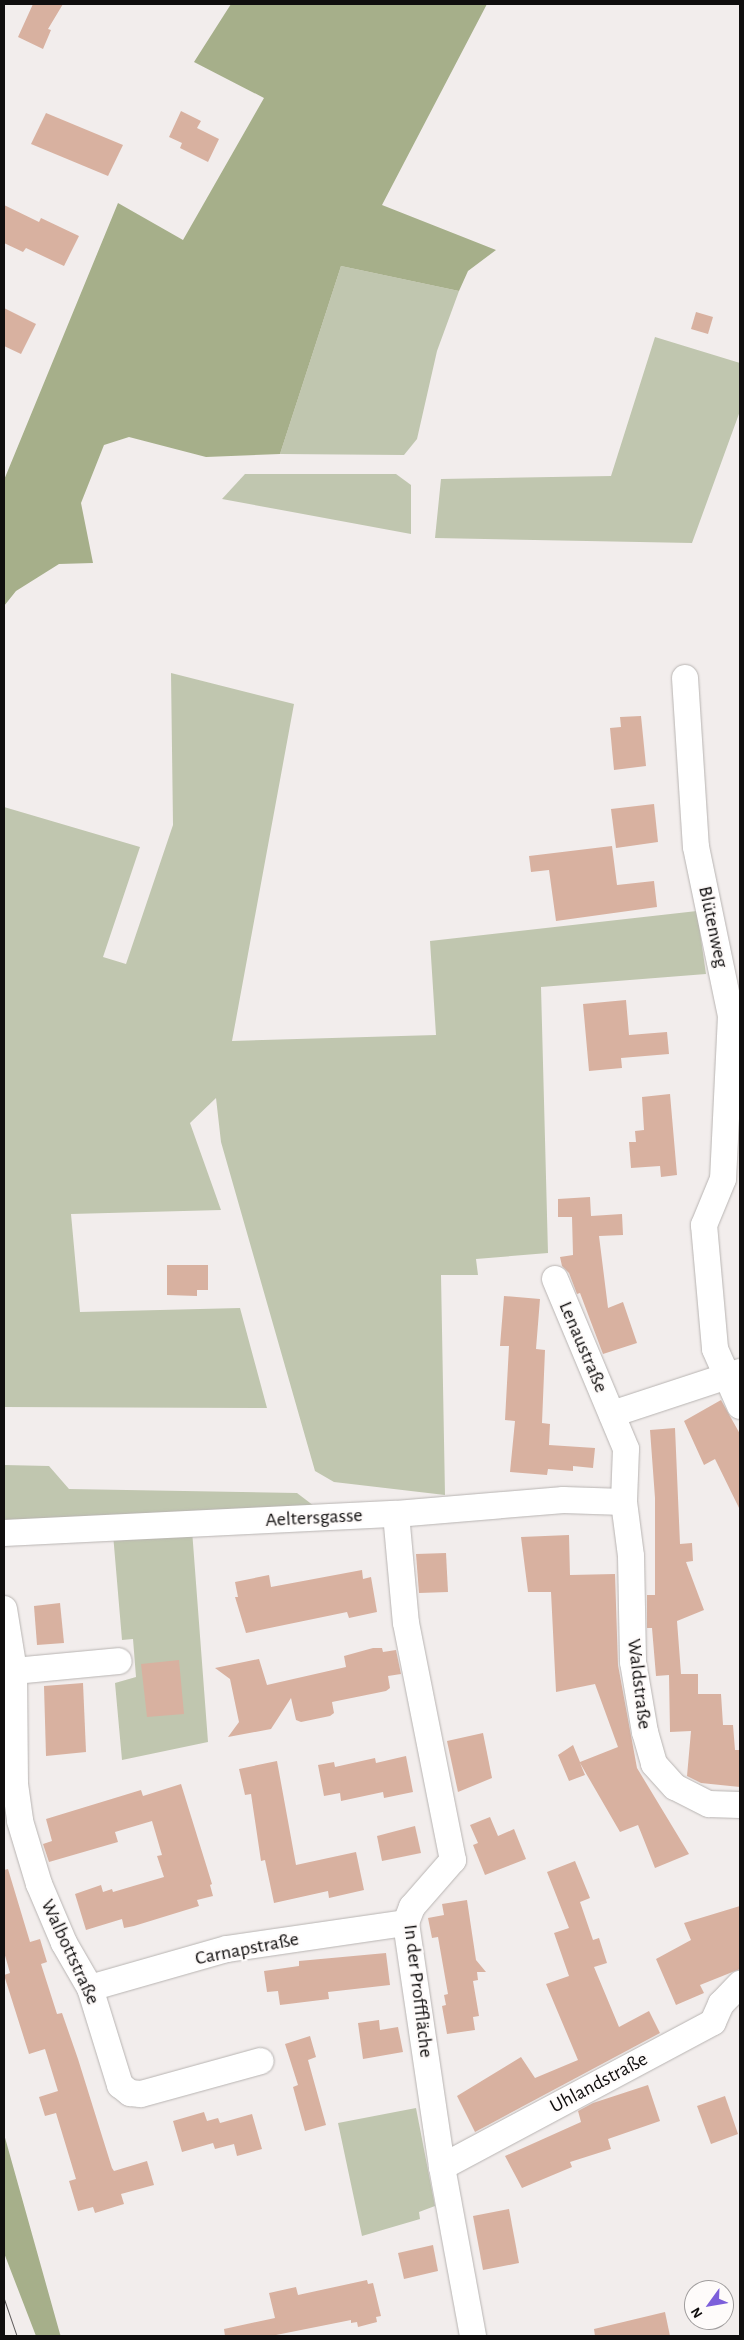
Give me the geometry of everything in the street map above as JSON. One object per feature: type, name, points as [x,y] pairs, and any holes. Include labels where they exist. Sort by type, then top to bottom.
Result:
[{"type":"street","name":"Blütenweg","points":[[685,678],[696,847],[731,1016],[723,1179],[704,1225],[715,1349],[732,1374],[740,1406]]},
{"type":"street","name":"Lenaustraße","points":[[555,1279],[626,1449],[624,1502]]},
{"type":"street","name":"Lenaustraße","points":[[612,1414],[732,1374]]},
{"type":"street","name":"Aeltersgasse","points":[[4,1533],[396,1514],[563,1500],[624,1502]]},
{"type":"street","name":"Waldstraße","points":[[624,1502],[631,1556],[633,1662],[645,1732],[654,1764],[675,1787],[683,1792],[709,1804],[740,1805]]},
{"type":"street","name":"In der Profffläche","points":[[396,1514],[406,1623],[453,1860],[412,1907],[406,1923],[442,2167],[473,2336]]},
{"type":"street","name":"Walbottstraße","points":[[4,1609],[14,1671],[15,1784],[20,1822],[38,1884],[64,1943],[90,1988],[120,2085],[130,2093],[141,2094],[261,2061]]},
{"type":"street","points":[[14,1671],[119,1661]]},
{"type":"street","name":"Carnapstraße","points":[[90,1988],[227,1949],[406,1923]]},
{"type":"street","name":"Uhlandstraße","points":[[442,2167],[713,2022],[721,2004],[740,1984]]},
{"type":"green space","points":[[231,4],[487,4],[382,205],[496,250],[468,271],[459,291],[341,266],[280,454],[206,457],[129,437],[104,445],[81,503],[93,563],[59,564],[16,591],[4,606],[4,480],[118,203],[183,240],[264,98],[194,62]]},
{"type":"green space","points":[[341,266],[459,291],[437,351],[417,439],[404,455],[280,454]]},
{"type":"green space","points":[[655,337],[740,363],[740,411],[692,543],[435,538],[441,479],[611,476]]},
{"type":"green space","points":[[245,474],[396,474],[411,485],[411,534],[222,499]]},
{"type":"green space","points":[[171,673],[294,704],[232,1041],[436,1035],[430,941],[697,911],[706,974],[541,987],[548,1253],[476,1259],[478,1275],[441,1275],[445,1495],[334,1482],[315,1471],[221,1142],[216,1098],[190,1123],[221,1210],[71,1214],[80,1312],[240,1308],[267,1408],[4,1407],[4,807],[140,847],[103,957],[126,964],[173,825]]},
{"type":"green space","points":[[4,1465],[49,1466],[69,1489],[297,1493],[318,1509],[4,1522]]},
{"type":"green space","points":[[192,1530],[208,1742],[122,1760],[115,1683],[136,1677],[133,1639],[122,1640],[113,1534]]},
{"type":"green space","points":[[416,2108],[435,2206],[419,2212],[420,2219],[362,2236],[338,2123]]},
{"type":"green space","points":[[4,2134],[61,2336],[36,2336],[4,2253]]},
{"type":"building","points":[[33,4],[63,4],[48,29],[51,30],[43,49],[18,37]]},
{"type":"building","points":[[181,111],[201,121],[197,128],[219,139],[208,162],[180,148],[182,143],[169,137]]},
{"type":"building","points":[[46,113],[123,145],[108,176],[31,144]]},
{"type":"building","points":[[4,205],[39,222],[41,218],[79,236],[64,266],[26,248],[23,252],[4,243]]},
{"type":"building","points":[[4,308],[36,324],[21,354],[4,346]]},
{"type":"building","points":[[696,312],[713,317],[708,334],[691,329]]},
{"type":"building","points":[[641,716],[646,766],[614,770],[610,728],[621,727],[620,717]]},
{"type":"building","points":[[654,804],[658,842],[616,848],[611,809]]},
{"type":"building","points":[[612,846],[617,885],[654,881],[657,907],[556,921],[549,870],[531,872],[529,856]]},
{"type":"building","points":[[626,1000],[629,1035],[667,1032],[669,1054],[621,1058],[622,1068],[589,1071],[583,1004]]},
{"type":"building","points":[[670,1094],[677,1175],[661,1177],[660,1166],[631,1168],[629,1142],[636,1142],[635,1131],[644,1130],[642,1097]]},
{"type":"building","points":[[590,1197],[591,1216],[622,1214],[623,1235],[599,1236],[608,1308],[623,1302],[637,1343],[603,1354],[580,1293],[577,1294],[569,1273],[562,1266],[560,1257],[573,1255],[572,1217],[558,1217],[558,1199]]},
{"type":"building","points":[[167,1265],[208,1265],[208,1290],[197,1290],[197,1296],[167,1295]]},
{"type":"building","points":[[504,1296],[540,1299],[536,1349],[545,1350],[542,1423],[550,1424],[549,1445],[595,1448],[593,1468],[573,1466],[573,1471],[548,1469],[547,1475],[510,1472],[515,1421],[505,1420],[509,1346],[500,1346]]},
{"type":"building","points":[[721,1400],[740,1434],[740,1510],[715,1459],[704,1465],[684,1421]]},
{"type":"building","points":[[675,1428],[680,1544],[692,1543],[693,1561],[686,1562],[704,1610],[677,1621],[681,1674],[698,1674],[698,1694],[721,1694],[723,1725],[733,1725],[735,1750],[740,1750],[740,1787],[701,1783],[687,1776],[691,1731],[670,1732],[669,1675],[656,1676],[652,1628],[647,1628],[647,1595],[655,1595],[655,1498],[650,1430]]},
{"type":"building","points":[[569,1535],[570,1575],[615,1574],[618,1665],[637,1768],[689,1854],[655,1868],[638,1825],[620,1832],[580,1763],[585,1775],[569,1781],[558,1755],[573,1745],[580,1762],[618,1747],[595,1684],[556,1692],[551,1592],[528,1592],[521,1537]]},
{"type":"building","points":[[446,1553],[448,1592],[419,1593],[416,1554]]},
{"type":"building","points":[[362,1570],[363,1579],[371,1577],[377,1612],[349,1618],[347,1612],[246,1633],[235,1597],[238,1597],[235,1582],[269,1575],[271,1587]]},
{"type":"building","points":[[60,1603],[64,1643],[37,1645],[34,1606]]},
{"type":"building","points":[[373,1648],[382,1648],[383,1652],[396,1650],[401,1674],[388,1676],[390,1688],[386,1691],[332,1702],[334,1713],[330,1716],[301,1722],[296,1720],[291,1698],[271,1729],[228,1737],[239,1722],[230,1679],[215,1668],[259,1659],[267,1685],[346,1667],[344,1656]]},
{"type":"building","points":[[179,1660],[184,1714],[147,1717],[141,1664]]},
{"type":"building","points":[[83,1683],[86,1752],[46,1756],[44,1686]]},
{"type":"building","points":[[483,1733],[492,1778],[458,1792],[447,1741]]},
{"type":"building","points":[[406,1756],[413,1792],[384,1798],[383,1792],[341,1801],[340,1793],[324,1796],[318,1765],[334,1762],[335,1767],[375,1758],[376,1763]]},
{"type":"building","points":[[277,1761],[296,1865],[356,1852],[364,1890],[329,1898],[328,1891],[274,1903],[265,1860],[261,1861],[251,1794],[245,1795],[239,1769]]},
{"type":"building","points":[[181,1784],[212,1884],[210,1885],[213,1896],[197,1900],[199,1906],[134,1926],[124,1928],[122,1919],[86,1930],[75,1894],[101,1885],[103,1892],[112,1889],[113,1892],[164,1877],[157,1856],[162,1855],[152,1821],[115,1832],[118,1842],[49,1862],[43,1844],[52,1841],[46,1819],[141,1790],[143,1796]]},
{"type":"building","points":[[490,1817],[498,1836],[514,1829],[526,1859],[485,1875],[473,1845],[478,1843],[470,1825]]},
{"type":"building","points":[[415,1826],[421,1853],[382,1861],[377,1836]]},
{"type":"building","points":[[575,1861],[590,1898],[580,1902],[593,1940],[599,1938],[607,1963],[594,1967],[619,2027],[649,2011],[660,2033],[475,2132],[457,2096],[521,2057],[535,2078],[578,2060],[546,1984],[569,1976],[554,1933],[569,1928],[547,1872]]},
{"type":"building","points":[[8,1869],[30,1942],[40,1939],[47,1962],[41,1964],[57,2014],[62,2013],[112,2168],[114,2171],[147,2161],[154,2185],[121,2194],[124,2204],[95,2213],[93,2207],[78,2211],[69,2181],[76,2179],[56,2113],[45,2116],[39,2097],[58,2091],[45,2049],[29,2054],[4,1975],[10,1973],[4,1952],[4,1870]]},
{"type":"building","points":[[467,1900],[476,1960],[486,1972],[477,1972],[478,1980],[473,1981],[479,2016],[473,2017],[475,2030],[447,2034],[442,2006],[446,2005],[444,1995],[448,1994],[438,1937],[432,1938],[428,1918],[444,1915],[442,1904]]},
{"type":"building","points":[[740,1906],[740,1969],[700,1985],[704,1993],[676,2005],[656,1959],[691,1940],[684,1923]]},
{"type":"building","points":[[386,1953],[390,1985],[328,1992],[329,1999],[280,2005],[278,1991],[267,1992],[264,1971],[299,1966],[299,1961]]},
{"type":"building","points":[[379,2020],[380,2030],[398,2027],[403,2052],[363,2059],[358,2023]]},
{"type":"building","points":[[310,2036],[316,2057],[308,2060],[326,2125],[305,2131],[293,2087],[298,2085],[285,2044]]},
{"type":"building","points":[[648,2085],[660,2121],[608,2139],[611,2149],[570,2162],[572,2167],[522,2188],[505,2156],[581,2122],[578,2111],[593,2103]]},
{"type":"building","points":[[725,2096],[738,2134],[711,2144],[697,2106]]},
{"type":"building","points":[[204,2112],[207,2121],[218,2118],[220,2123],[252,2114],[262,2149],[237,2156],[234,2144],[215,2149],[213,2143],[182,2152],[173,2121]]},
{"type":"building","points":[[509,2209],[519,2263],[483,2270],[473,2216]]},
{"type":"building","points":[[433,2245],[438,2271],[404,2279],[398,2253]]},
{"type":"building","points":[[367,2280],[368,2284],[373,2283],[381,2316],[376,2317],[377,2322],[358,2327],[357,2322],[351,2323],[351,2320],[271,2336],[225,2336],[224,2329],[275,2318],[269,2293],[296,2287],[298,2295]]},
{"type":"building","points":[[665,2312],[670,2336],[595,2336],[594,2329]]},
{"type":"tram line","points":[[4,2299],[17,2336]]}]
